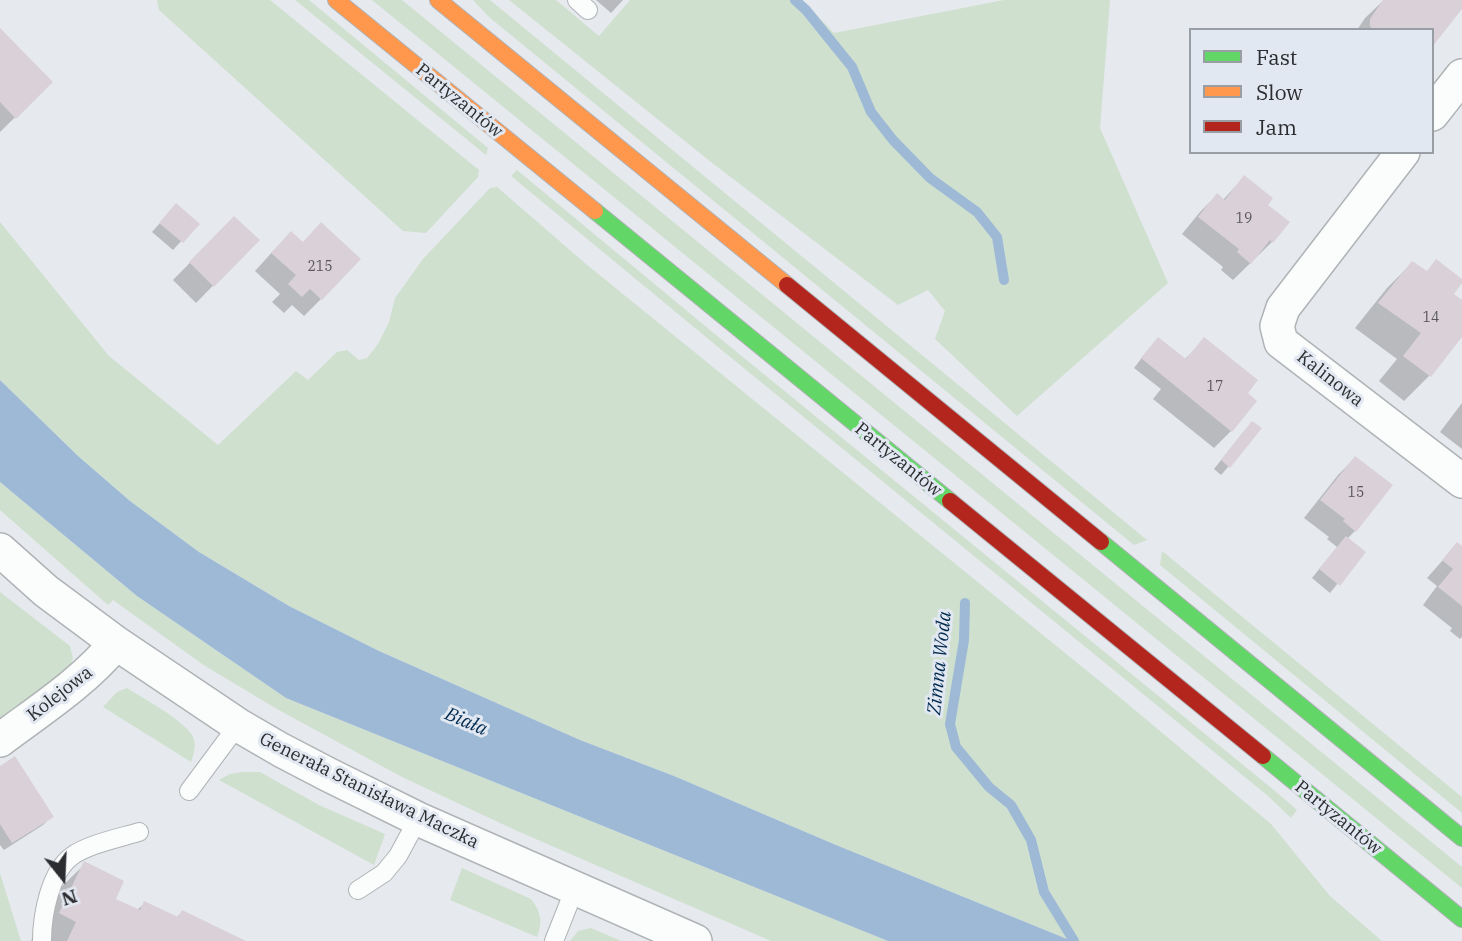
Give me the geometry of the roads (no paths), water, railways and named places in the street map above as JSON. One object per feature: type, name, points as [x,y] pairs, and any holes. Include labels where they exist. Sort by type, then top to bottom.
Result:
[{"type":"main road","name":"Partyzantów","points":[[336,0],[1462,919]]},
{"type":"main road","points":[[438,0],[1462,838]]},
{"type":"street","points":[[1434,111],[1462,76]]},
{"type":"street","name":"Kalinowa","points":[[1401,154],[1283,308],[1277,326],[1281,342],[1462,481]]},
{"type":"street","name":"Generała Stanisława Maczka","points":[[0,550],[46,591],[116,643],[239,725],[329,775],[418,819],[695,941]]},
{"type":"street","name":"Kolejowa","points":[[0,740],[76,684],[116,643]]},
{"type":"lane","points":[[189,791],[239,725]]},
{"type":"lane","points":[[358,890],[384,873],[398,856],[418,819]]},
{"type":"lane","points":[[42,941],[42,923],[48,899],[63,865],[72,856],[86,849],[139,832]]},
{"type":"lane","points":[[554,941],[575,888]]},
{"type":"water","name":"Biała","points":[[0,380],[78,456],[130,501],[199,552],[289,606],[379,651],[580,740],[674,776],[1072,941],[888,941],[286,698],[137,596],[0,482]]},
{"type":"waterway","name":"Zimna Woda","points":[[795,0],[852,67],[871,112],[893,140],[930,178],[977,212],[997,237],[1004,280]]},
{"type":"waterway","name":"Zimna Woda","points":[[965,603],[964,640],[950,724],[956,747],[989,787],[1011,805],[1031,840],[1044,892],[1074,941]]}]
